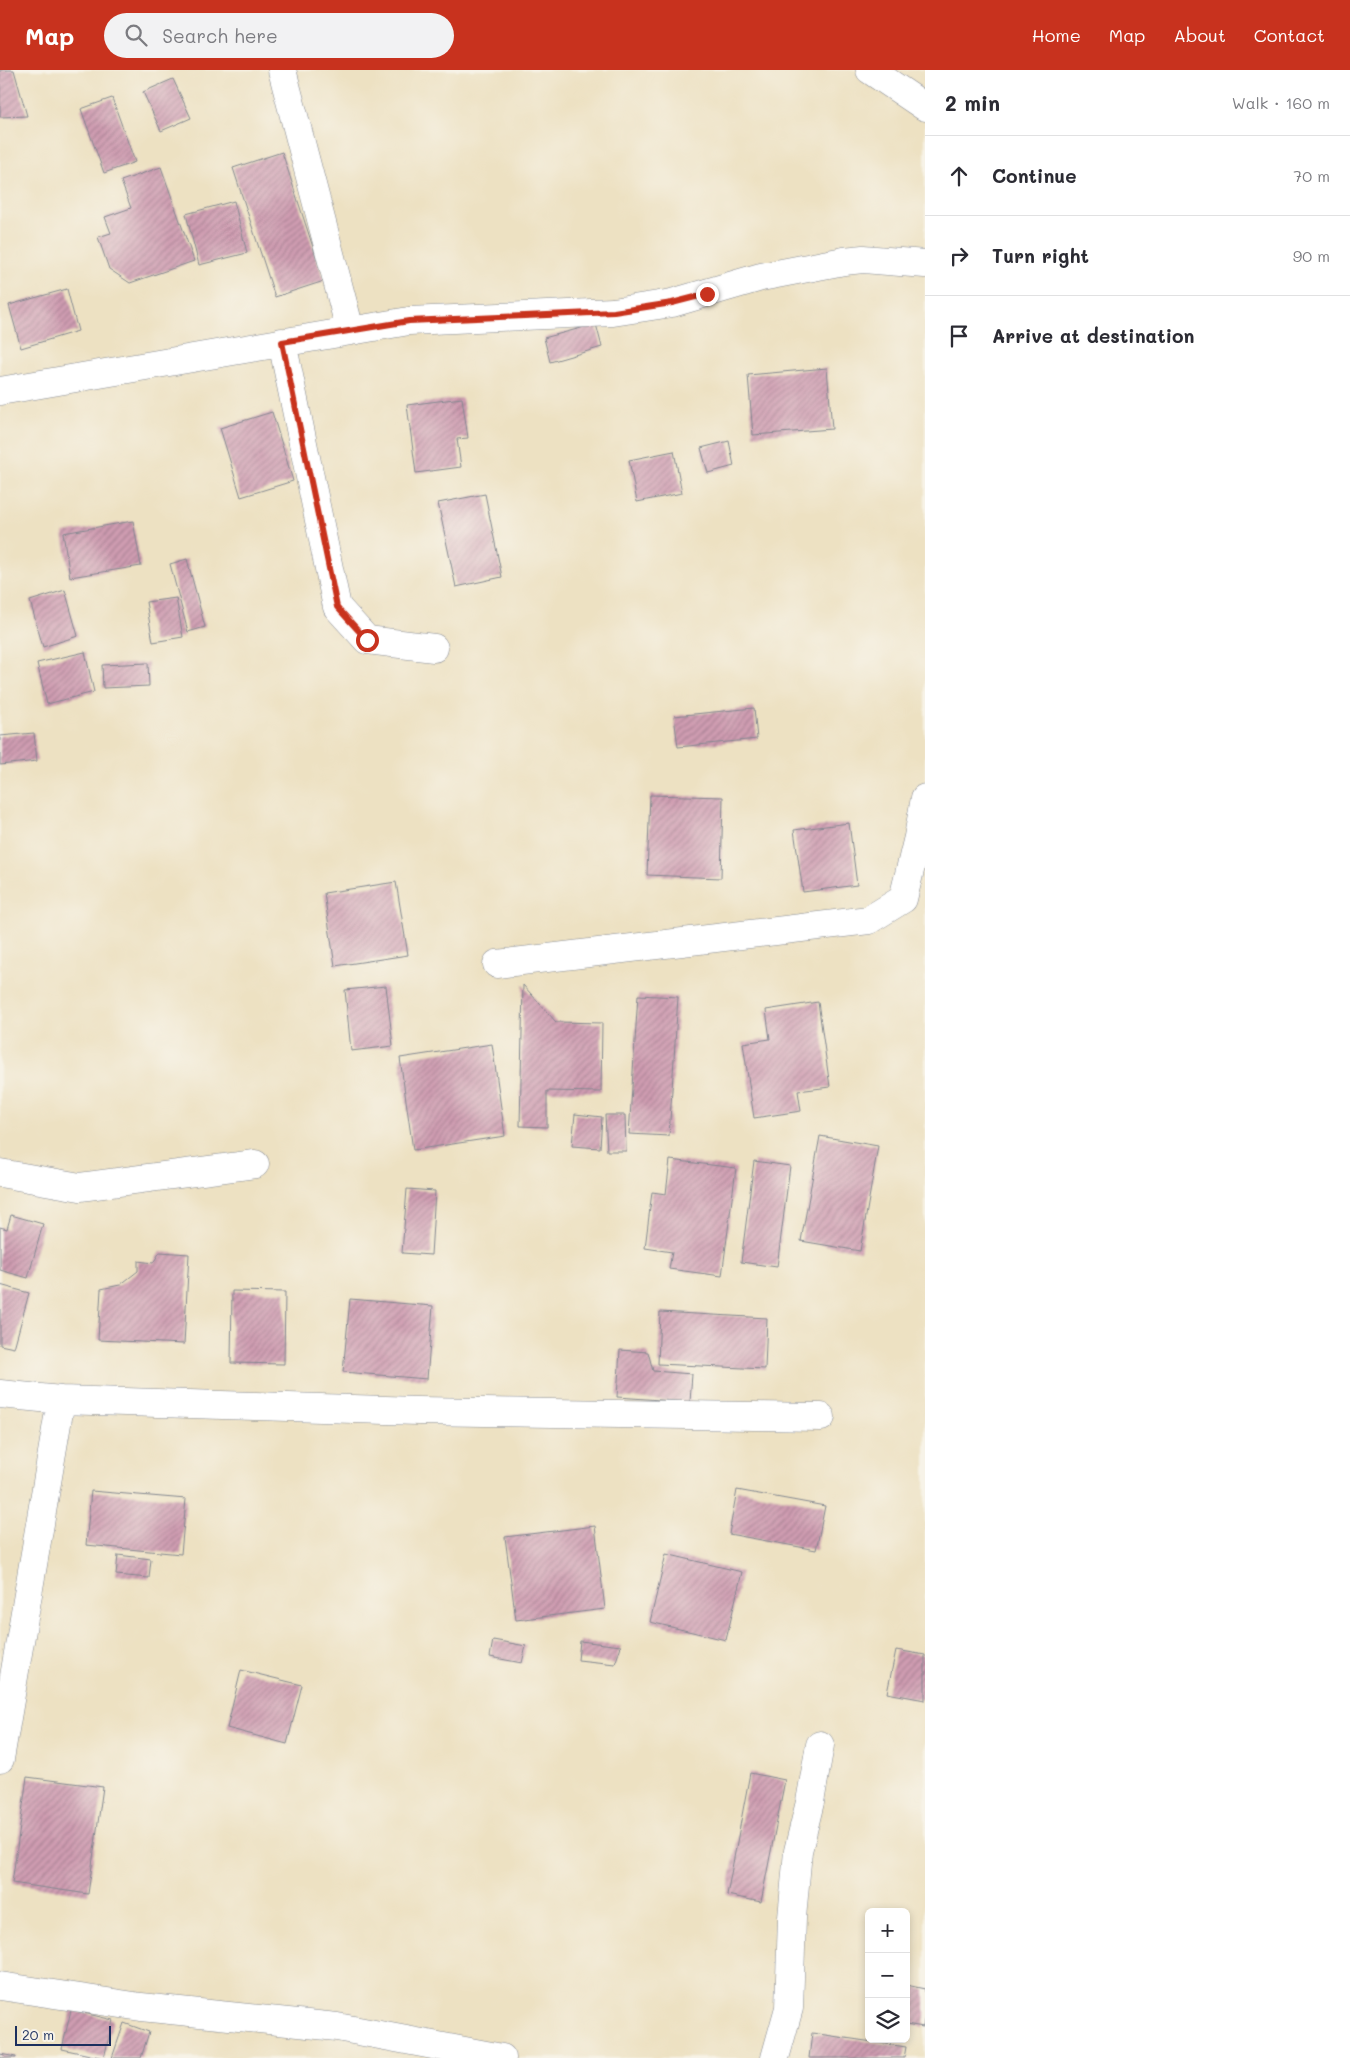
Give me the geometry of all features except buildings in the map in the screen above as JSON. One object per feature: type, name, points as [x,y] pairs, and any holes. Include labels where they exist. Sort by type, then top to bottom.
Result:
[{"type":"street","points":[[282,70],[350,330]]},
{"type":"street","points":[[870,70],[925,107]]},
{"type":"street","points":[[0,391],[409,321],[614,312],[644,308],[707,294],[761,277],[864,259],[925,264]]},
{"type":"street","points":[[282,342],[337,607],[367,640],[434,648]]},
{"type":"street","points":[[497,964],[870,920],[903,899],[925,798]]},
{"type":"street","points":[[0,1172],[80,1187],[255,1164]]},
{"type":"street","points":[[0,1394],[61,1400],[418,1411],[821,1417]]},
{"type":"street","points":[[0,1759],[61,1400]]},
{"type":"street","points":[[775,2058],[789,2008],[792,1918],[798,1851],[810,1802],[820,1745]]},
{"type":"street","points":[[0,1986],[141,2007],[337,2027],[502,2058]]},
{"type":"route","points":[[367,640],[337,607],[282,342],[409,321],[614,312],[672,303],[707,294]]}]
